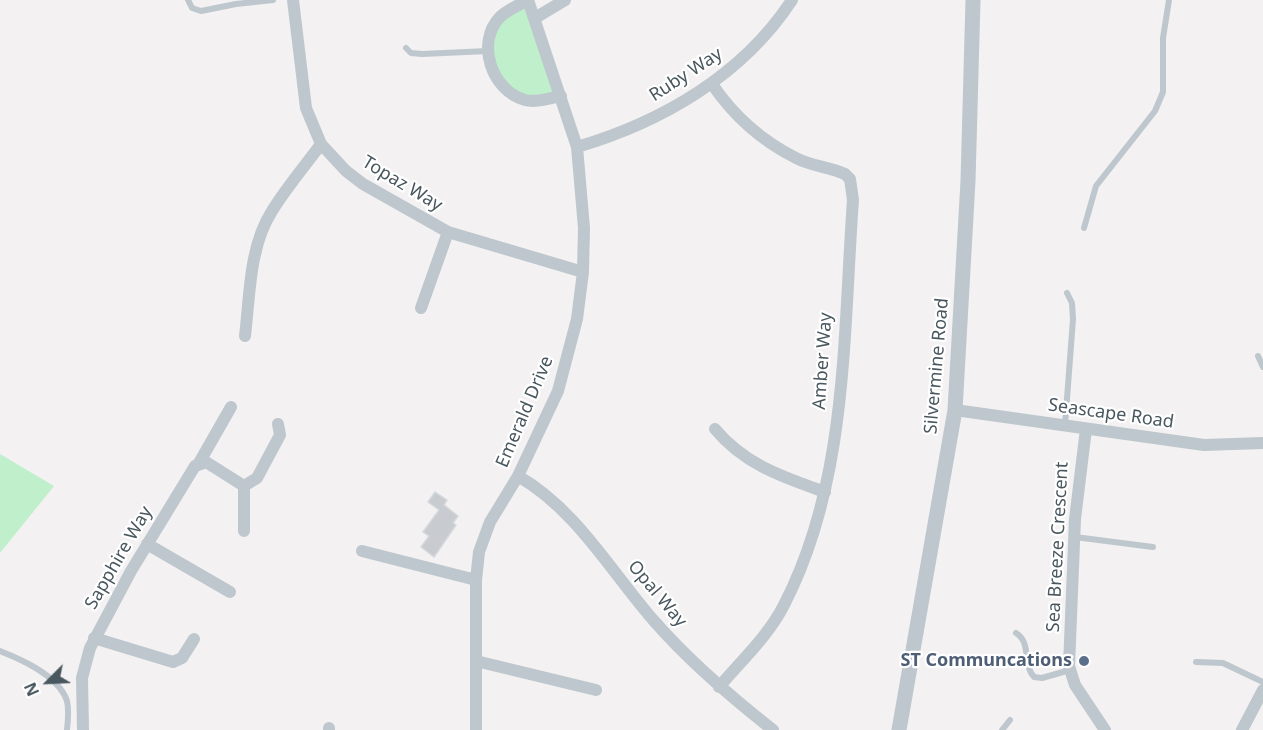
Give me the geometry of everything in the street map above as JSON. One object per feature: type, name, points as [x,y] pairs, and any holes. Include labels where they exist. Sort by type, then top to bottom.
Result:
[{"type":"street","name":"Topaz Way","points":[[293,0],[306,108],[321,144],[345,171],[363,184],[448,232],[583,272]]},
{"type":"street","points":[[528,0],[498,19],[489,40],[493,74],[510,93],[534,101],[561,96]]},
{"type":"street","name":"Emerald Drive","points":[[476,730],[476,580],[483,537],[518,476],[558,391],[577,319],[583,272],[584,228],[577,147],[528,0]]},
{"type":"street","points":[[535,18],[565,0]]},
{"type":"street","name":"Ruby Way","points":[[577,147],[620,134],[712,84],[760,44],[792,0]]},
{"type":"street","name":"Silvermine Road","points":[[899,730],[956,410],[968,181],[973,0]]},
{"type":"street","name":"Amber Way","points":[[712,84],[729,107],[758,134],[796,159],[837,171],[850,179],[853,200],[837,420],[818,523],[783,607],[719,687]]},
{"type":"street","points":[[245,336],[253,265],[260,237],[271,212],[321,144]]},
{"type":"street","points":[[422,308],[448,232]]},
{"type":"street","name":"Sapphire Way","points":[[83,730],[82,678],[94,638],[147,544],[199,463],[231,407]]},
{"type":"street","name":"Seascape Road","points":[[956,410],[1204,445],[1263,443]]},
{"type":"street","points":[[244,486],[257,478],[280,435],[278,424]]},
{"type":"street","points":[[715,429],[726,443],[754,464],[825,492]]},
{"type":"street","name":"Sea Breeze Crescent","points":[[1086,429],[1077,484],[1070,670],[1076,685],[1105,730]]},
{"type":"street","points":[[199,463],[212,464],[244,486]]},
{"type":"street","name":"Opal Way","points":[[518,476],[550,497],[569,515],[655,621],[719,687],[773,730]]},
{"type":"street","points":[[244,486],[244,531]]},
{"type":"street","points":[[147,544],[230,592]]},
{"type":"street","points":[[362,551],[476,580]]},
{"type":"street","points":[[94,638],[173,662],[182,658],[194,639]]},
{"type":"street","points":[[476,661],[596,690]]},
{"type":"street","points":[[1242,730],[1263,690]]},
{"type":"lane","points":[[188,0],[192,8],[201,11],[236,3],[273,0]]},
{"type":"lane","points":[[1084,228],[1096,186],[1155,111],[1162,98],[1163,38],[1169,0]]},
{"type":"lane","points":[[406,48],[411,53],[422,54],[489,51]]},
{"type":"lane","points":[[1065,426],[1073,319],[1072,303],[1068,293]]},
{"type":"lane","points":[[1258,356],[1263,367]]},
{"type":"lane","points":[[1074,537],[1153,547]]},
{"type":"lane","points":[[1016,633],[1025,644],[1029,668],[1034,677],[1042,678],[1070,670]]},
{"type":"lane","points":[[0,651],[30,666],[60,688],[67,702],[68,730]]},
{"type":"lane","points":[[1196,662],[1223,663],[1263,682]]},
{"type":"lane","points":[[1002,730],[1010,720]]},
{"type":"green space","points":[[529,4],[559,95],[526,100],[505,82],[495,66],[493,57],[499,20]]},
{"type":"green space","points":[[0,454],[54,486],[0,553]]},
{"type":"building","points":[[435,492],[447,500],[444,505],[458,516],[453,523],[456,525],[434,557],[421,547],[429,536],[423,532],[439,510],[428,502]]},
{"type":"place","name":"ST Communcations","points":[[1084,661]]}]
